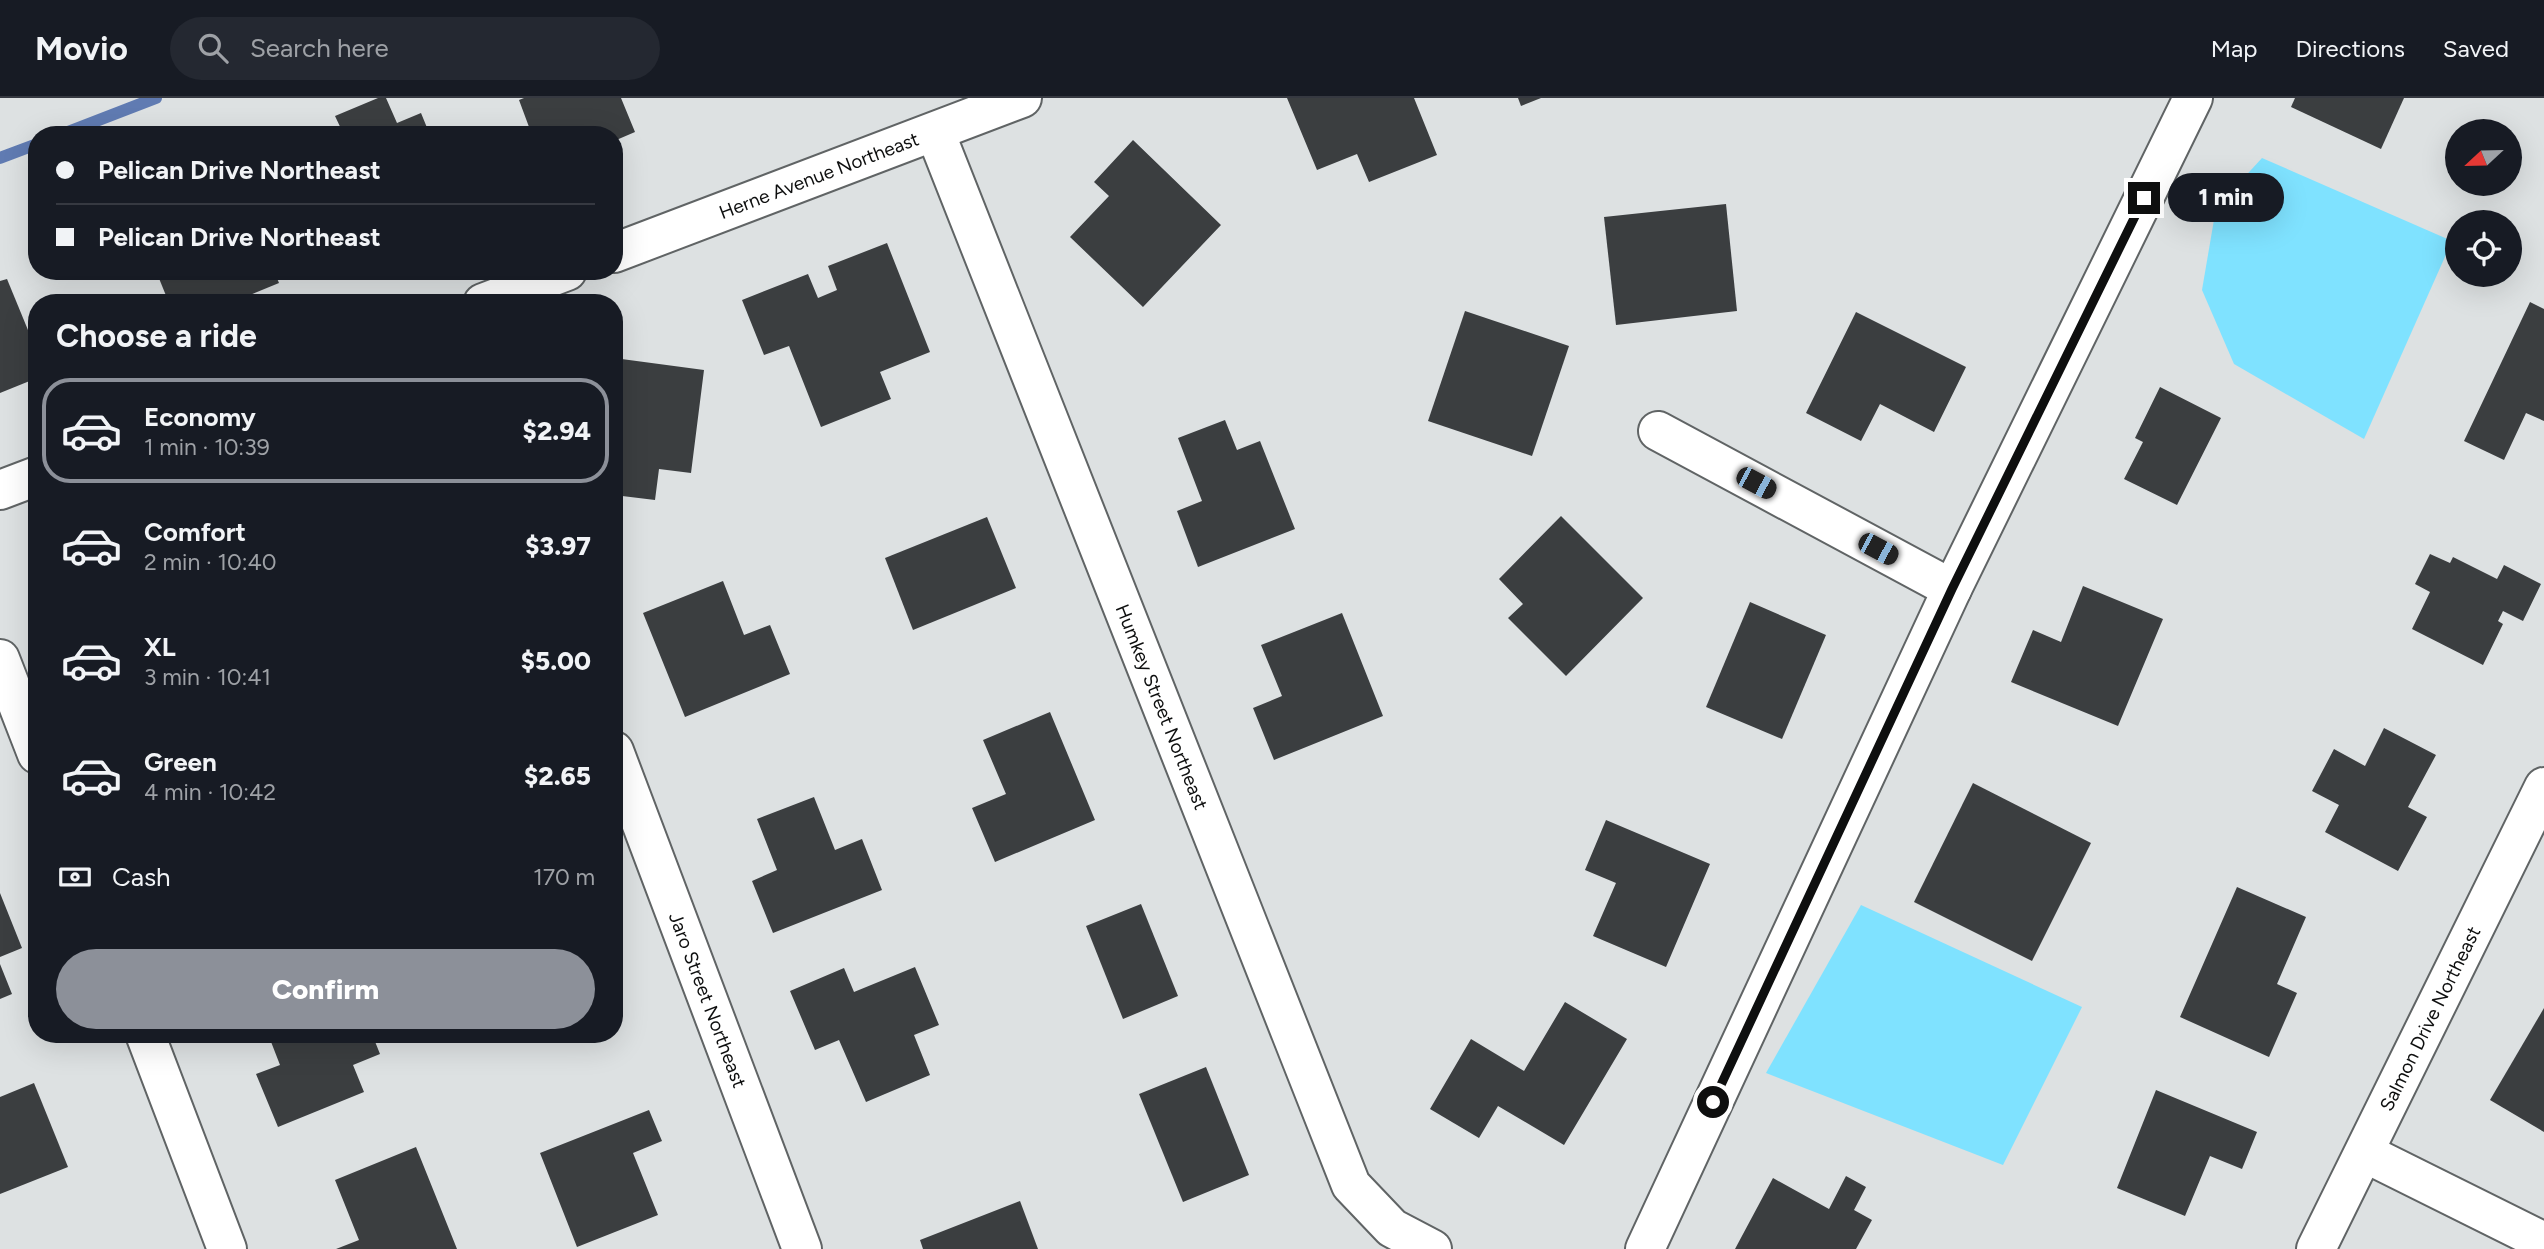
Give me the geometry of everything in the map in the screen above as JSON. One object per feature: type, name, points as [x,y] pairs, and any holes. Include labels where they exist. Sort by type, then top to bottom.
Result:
[{"type":"street","name":"Herne Avenue Northeast","points":[[623,250],[1022,98]]},
{"type":"street","points":[[1645,1249],[1952,589],[2193,98]]},
{"type":"street","name":"Humkey Street Northeast","points":[[934,132],[1351,1185],[1392,1228],[1432,1249]]},
{"type":"street","points":[[507,294],[543,280]]},
{"type":"street","points":[[1658,431],[1952,589]]},
{"type":"street","points":[[0,490],[28,479]]},
{"type":"street","points":[[0,659],[28,731]]},
{"type":"street","name":"Jaro Street Northeast","points":[[623,775],[802,1249]]},
{"type":"street","name":"Salmon Drive Northeast","points":[[2316,1249],[2544,787]]},
{"type":"street","points":[[148,1043],[227,1249]]},
{"type":"street","points":[[2365,1153],[2544,1242]]},
{"type":"shaded area","points":[[2262,158],[2445,238],[2445,257],[2364,439],[2234,364],[2202,290],[2216,208]]},
{"type":"shaded area","points":[[1861,905],[2082,1007],[2003,1165],[1766,1073]]},
{"type":"building","points":[[378,98],[386,98],[397,123],[421,113],[426,126],[340,126],[335,116]]},
{"type":"building","points":[[621,98],[635,132],[623,137],[623,126],[529,126],[519,100]]},
{"type":"building","points":[[1287,98],[1414,98],[1437,155],[1369,182],[1357,154],[1317,170]]},
{"type":"building","points":[[1518,98],[1541,98],[1521,106]]},
{"type":"building","points":[[2295,98],[2404,98],[2381,149],[2291,107]]},
{"type":"building","points":[[1133,140],[1221,225],[1143,307],[1070,237],[1109,196],[1094,182]]},
{"type":"building","points":[[1726,204],[1737,311],[1616,325],[1604,217]]},
{"type":"building","points":[[887,243],[930,352],[880,372],[891,399],[821,427],[789,346],[764,355],[742,300],[808,274],[818,298],[837,290],[828,266]]},
{"type":"building","points":[[7,279],[28,330],[28,382],[0,393],[0,281]]},
{"type":"building","points":[[160,280],[278,280],[279,283],[252,294],[165,294]]},
{"type":"building","points":[[2530,302],[2544,309],[2544,421],[2526,413],[2504,460],[2464,441]]},
{"type":"building","points":[[1465,311],[1569,346],[1532,456],[1428,421]]},
{"type":"building","points":[[1856,312],[1966,367],[1934,432],[1880,404],[1861,441],[1806,413]]},
{"type":"building","points":[[623,359],[704,370],[691,473],[659,469],[655,500],[623,496]]},
{"type":"building","points":[[2160,387],[2221,418],[2177,505],[2124,479],[2143,442],[2135,438]]},
{"type":"building","points":[[1225,420],[1237,450],[1260,441],[1295,529],[1198,567],[1177,511],[1202,501],[1178,438]]},
{"type":"building","points":[[1561,516],[1643,598],[1566,676],[1508,618],[1523,604],[1499,579]]},
{"type":"building","points":[[987,517],[1016,588],[913,630],[885,558]]},
{"type":"building","points":[[2430,554],[2450,563],[2453,557],[2497,579],[2504,565],[2541,584],[2523,621],[2503,611],[2498,621],[2503,624],[2483,665],[2412,629],[2430,592],[2415,584]]},
{"type":"building","points":[[723,581],[744,635],[770,625],[790,674],[685,717],[643,613]]},
{"type":"building","points":[[2083,586],[2163,619],[2118,726],[2011,682],[2033,630],[2061,642]]},
{"type":"building","points":[[1750,602],[1826,635],[1782,739],[1706,707]]},
{"type":"building","points":[[1342,613],[1383,716],[1274,760],[1253,708],[1282,696],[1261,645]]},
{"type":"building","points":[[1050,712],[1095,820],[995,862],[972,808],[1006,794],[983,740]]},
{"type":"building","points":[[2384,728],[2436,755],[2408,807],[2427,817],[2398,871],[2325,832],[2339,805],[2312,791],[2334,749],[2365,766]]},
{"type":"building","points":[[1973,783],[2091,843],[2032,961],[1914,902]]},
{"type":"building","points":[[814,797],[835,850],[862,839],[882,890],[773,933],[752,881],[777,870],[757,819]]},
{"type":"building","points":[[1606,820],[1710,864],[1666,967],[1593,936],[1616,883],[1585,870]]},
{"type":"building","points":[[2237,887],[2306,917],[2277,984],[2297,993],[2269,1057],[2180,1017]]},
{"type":"building","points":[[0,893],[22,948],[0,957]]},
{"type":"building","points":[[1141,904],[1178,996],[1123,1019],[1086,926]]},
{"type":"building","points":[[0,964],[12,994],[0,999]]},
{"type":"building","points":[[915,967],[939,1025],[914,1035],[930,1075],[866,1102],[839,1040],[815,1050],[790,991],[844,968],[854,992]]},
{"type":"building","points":[[1565,1002],[1627,1039],[1564,1145],[1498,1106],[1479,1138],[1430,1109],[1471,1039],[1524,1071]]},
{"type":"building","points":[[2544,1008],[2544,1132],[2490,1100]]},
{"type":"building","points":[[271,1043],[376,1043],[380,1054],[353,1065],[364,1092],[278,1127],[256,1074],[280,1065]]},
{"type":"building","points":[[1206,1067],[1249,1175],[1183,1202],[1139,1094]]},
{"type":"building","points":[[34,1083],[68,1167],[0,1194],[0,1097]]},
{"type":"building","points":[[2156,1090],[2257,1132],[2242,1169],[2210,1156],[2185,1216],[2117,1188]]},
{"type":"building","points":[[649,1110],[662,1141],[633,1153],[658,1215],[577,1247],[540,1153]]},
{"type":"building","points":[[416,1147],[457,1249],[336,1249],[359,1240],[335,1180]]},
{"type":"building","points":[[1846,1176],[1866,1187],[1854,1210],[1872,1220],[1856,1249],[1735,1249],[1773,1178],[1829,1209]]},
{"type":"building","points":[[1020,1201],[1038,1249],[923,1249],[920,1240]]},
{"type":"waterway","points":[[83,126],[156,98]]},
{"type":"waterway","points":[[0,158],[28,147]]},
{"type":"route","points":[[1713,1102],[1952,589],[2144,198]]}]
